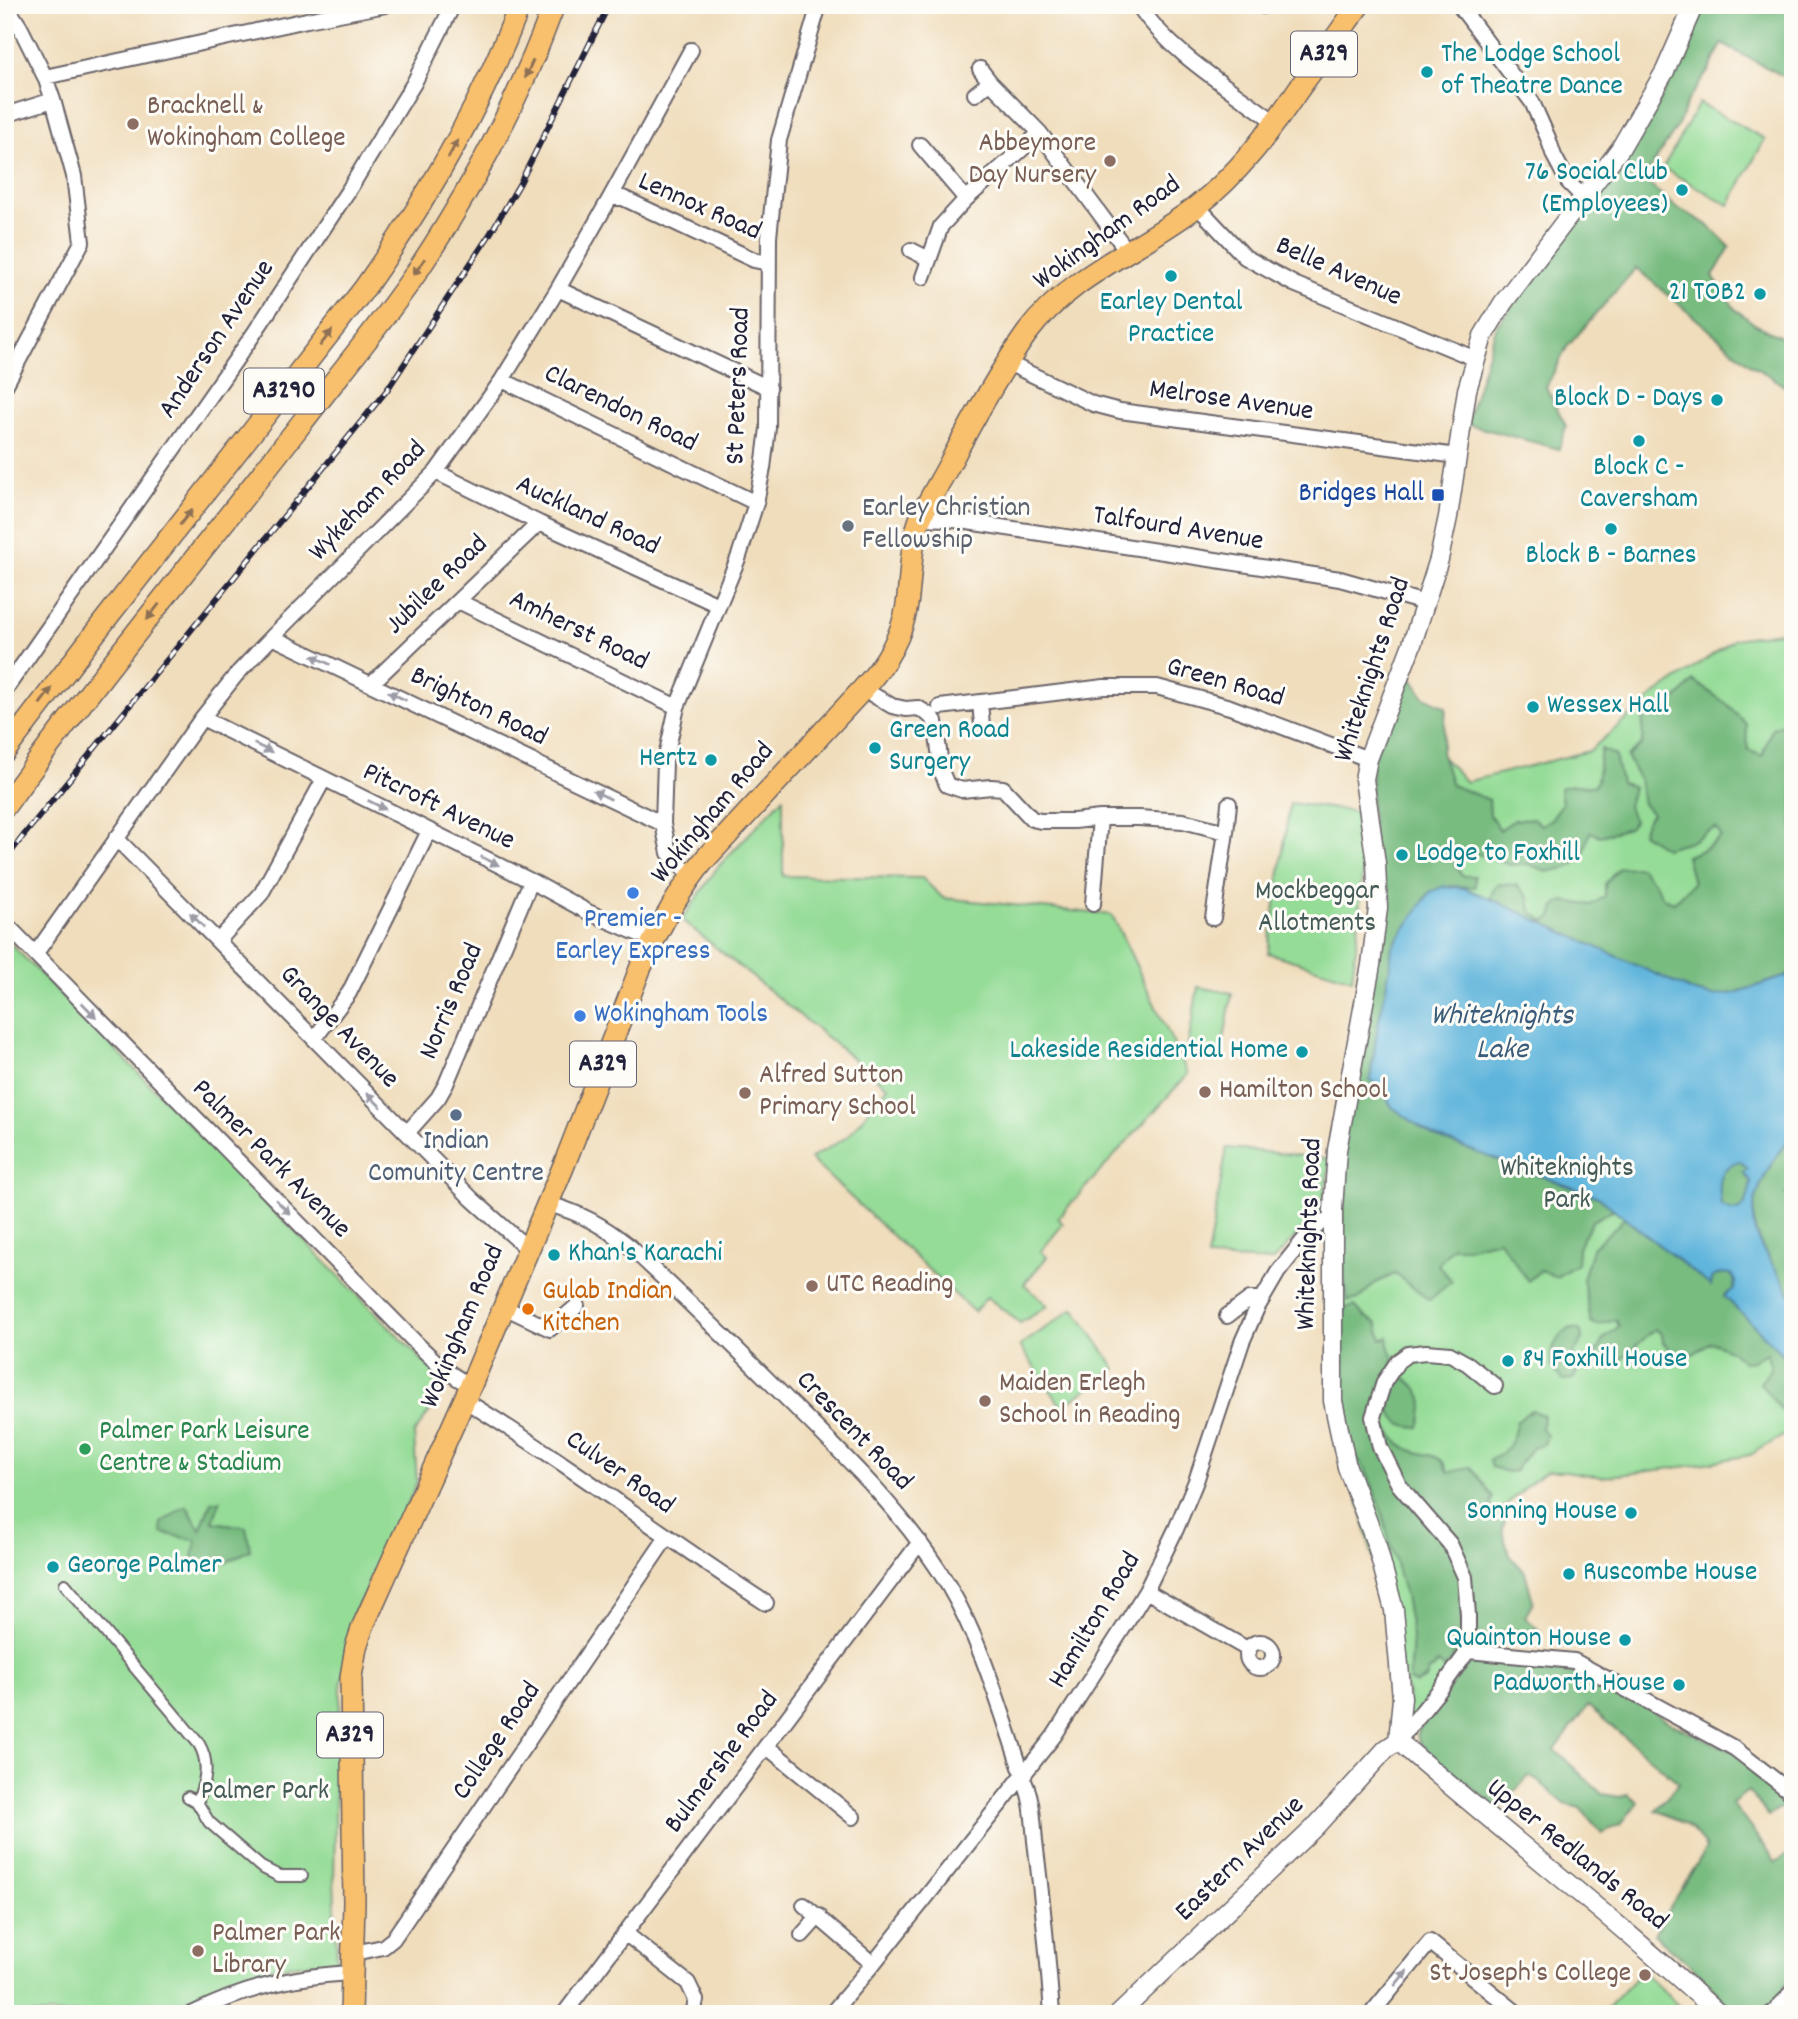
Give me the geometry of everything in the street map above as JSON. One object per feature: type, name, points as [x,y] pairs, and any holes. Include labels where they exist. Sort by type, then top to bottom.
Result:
[{"type":"main road","name":"A3290","points":[[5,751],[365,289],[437,178],[496,63],[520,5]]},
{"type":"main road","name":"A3290","points":[[5,806],[95,685],[365,342],[415,273],[484,161],[522,84],[554,5]]},
{"type":"main road","name":"Wokingham Road","points":[[351,2014],[354,1845],[350,1733],[351,1677],[356,1647],[384,1576],[467,1393],[548,1204],[653,940],[691,876],[863,689],[890,652],[903,622],[912,551],[921,518],[966,432],[1024,338],[1042,316],[1076,286],[1197,206],[1221,186],[1276,123],[1359,5]]},
{"type":"street","points":[[5,386],[82,242],[74,176],[54,100],[20,27],[6,5]]},
{"type":"street","points":[[45,77],[386,5]]},
{"type":"street","name":"Anderson Avenue","points":[[5,690],[253,335],[350,188],[414,83],[453,5]]},
{"type":"street","name":"St Peters Road","points":[[691,876],[669,853],[663,824],[665,761],[677,707],[739,556],[756,503],[768,428],[768,263],[779,139],[819,5]]},
{"type":"street","points":[[1138,5],[1147,19],[1178,49],[1276,123]]},
{"type":"street","points":[[1459,5],[1532,102],[1549,138],[1554,156],[1568,182],[1583,197]]},
{"type":"street","name":"Whiteknights Road","points":[[1398,1741],[1402,1698],[1394,1610],[1377,1546],[1347,1467],[1333,1401],[1333,1217],[1337,1150],[1371,965],[1378,908],[1376,863],[1364,779],[1368,759],[1439,559],[1467,390],[1483,337],[1503,303],[1626,138],[1665,71],[1693,5]]},
{"type":"street","name":"Wykeham Road","points":[[39,957],[46,936],[202,718],[236,676],[436,472],[502,380],[558,289],[691,50]]},
{"type":"street","points":[[980,69],[1040,133],[1128,252]]},
{"type":"street","points":[[975,94],[990,82]]},
{"type":"street","points":[[5,115],[54,100]]},
{"type":"street","points":[[923,277],[941,226],[1040,133]]},
{"type":"street","points":[[920,145],[966,200]]},
{"type":"street","name":"Lennox Road","points":[[610,198],[622,198],[754,260],[768,263]]},
{"type":"street","name":"Belle Avenue","points":[[1197,206],[1245,257],[1294,284],[1476,359]]},
{"type":"street","points":[[911,250],[929,259]]},
{"type":"street","points":[[558,289],[769,388]]},
{"type":"street","name":"Melrose Avenue","points":[[1008,363],[1093,404],[1120,411],[1457,456]]},
{"type":"street","name":"Clarendon Road","points":[[502,380],[756,503]]},
{"type":"street","name":"Auckland Road","points":[[436,472],[539,523],[718,605]]},
{"type":"street","name":"Talfourd Avenue","points":[[921,518],[948,519],[1340,579],[1425,603]]},
{"type":"street","name":"Jubilee Road","points":[[371,684],[539,523]]},
{"type":"street","name":"Amherst Road","points":[[458,601],[677,707]]},
{"type":"street","name":"Brighton Road","points":[[272,637],[663,824]]},
{"type":"street","name":"Green Road","points":[[940,707],[1104,687],[1157,687],[1230,706],[1368,759]]},
{"type":"street","points":[[863,689],[892,706],[918,708],[935,721],[942,773],[947,785],[962,790],[1003,788],[1032,819],[1183,821],[1226,832]]},
{"type":"street","points":[[980,702],[982,725]]},
{"type":"street","name":"Pitcroft Avenue","points":[[202,718],[531,881],[588,912],[653,940]]},
{"type":"street","points":[[218,941],[261,894],[324,779]]},
{"type":"street","points":[[1213,918],[1229,804]]},
{"type":"street","points":[[1093,904],[1100,818]]},
{"type":"street","points":[[314,1039],[349,993],[429,831]]},
{"type":"street","name":"Grange Avenue","points":[[116,838],[472,1199],[528,1250]]},
{"type":"street","name":"Norris Road","points":[[407,1133],[439,1098],[446,1084],[531,881]]},
{"type":"street","name":"Palmer Park Avenue","points":[[5,923],[164,1088],[418,1344],[457,1379],[467,1393]]},
{"type":"street","name":"Crescent Road","points":[[548,1204],[568,1209],[592,1220],[629,1245],[828,1438],[900,1516],[949,1586],[989,1672],[1027,1785],[1042,1899],[1052,2014]]},
{"type":"street","name":"Hamilton Road","points":[[831,2014],[1054,1736],[1146,1591],[1196,1481],[1242,1342],[1261,1299],[1302,1242],[1320,1223],[1333,1217]]},
{"type":"street","points":[[1227,1316],[1250,1299],[1261,1299]]},
{"type":"street","points":[[504,1307],[550,1329],[577,1306]]},
{"type":"street","points":[[1398,1741],[1468,1651],[1465,1577],[1450,1544],[1399,1485],[1380,1447],[1373,1417],[1384,1382],[1398,1361],[1408,1354],[1450,1354],[1468,1364],[1495,1386]]},
{"type":"street","name":"Culver Road","points":[[467,1393],[667,1537],[766,1603]]},
{"type":"street","name":"College Road","points":[[192,2014],[261,1986],[332,1973],[383,1947],[393,1939],[667,1537]]},
{"type":"street","name":"Bulmershe Road","points":[[564,2014],[920,1542]]},
{"type":"street","points":[[65,1584],[204,1754],[207,1767],[192,1799],[209,1822],[261,1867],[279,1876],[302,1876]]},
{"type":"street","points":[[1146,1591],[1249,1650]]},
{"type":"street","points":[[1468,1651],[1574,1661],[1734,1748],[1793,1796]]},
{"type":"street","name":"Eastern Avenue","points":[[1119,2014],[1315,1826],[1386,1749],[1398,1741]]},
{"type":"street","name":"Upper Redlands Road","points":[[1398,1741],[1656,1956],[1719,2014]]},
{"type":"street","points":[[766,1746],[853,1816]]},
{"type":"street","points":[[804,1905],[873,1964]]},
{"type":"street","points":[[802,1935],[819,1916]]},
{"type":"street","points":[[625,1933],[688,1983],[695,2000],[693,2014]]},
{"type":"street","points":[[1371,2014],[1430,1942],[1518,2014]]},
{"type":"street","points":[[1771,2014],[1793,1992]]},
{"type":"green space","points":[[1704,5],[1793,5],[1793,81],[1722,44],[1709,70],[1687,102],[1677,127],[1651,167],[1646,182],[1677,208],[1707,224],[1730,247],[1713,276],[1735,309],[1756,325],[1793,343],[1793,392],[1752,366],[1636,268],[1567,347],[1546,387],[1566,426],[1559,449],[1466,424],[1496,327],[1628,156],[1650,121],[1698,23]]},
{"type":"green space","points":[[1699,103],[1765,139],[1729,205],[1663,168]]},
{"type":"green space","name":"Whiteknights Park","points":[[1793,580],[1793,1430],[1750,1455],[1602,1477],[1547,1471],[1536,1478],[1496,1514],[1468,1651],[1404,1733],[1408,1696],[1350,1468],[1340,1403],[1344,1276],[1341,1224],[1377,942],[1397,708],[1466,782],[1589,751],[1652,697],[1735,639],[1786,631]]},
{"type":"green space","points":[[1411,677],[1424,697],[1446,707],[1441,752],[1452,785],[1489,800],[1490,815],[1500,830],[1514,820],[1533,818],[1541,825],[1551,819],[1562,804],[1560,788],[1572,785],[1594,786],[1601,749],[1615,755],[1621,783],[1633,787],[1628,806],[1634,821],[1629,828],[1600,836],[1590,832],[1583,856],[1570,867],[1547,872],[1529,864],[1510,865],[1477,854],[1471,848],[1461,854],[1455,864],[1462,876],[1475,876],[1475,887],[1445,886],[1430,892],[1392,947],[1370,1079],[1378,1084],[1392,1107],[1433,1136],[1598,1197],[1614,1209],[1592,1221],[1578,1248],[1577,1264],[1556,1277],[1541,1270],[1528,1281],[1499,1240],[1469,1247],[1452,1247],[1438,1265],[1452,1281],[1429,1300],[1395,1274],[1375,1283],[1359,1299],[1348,1301],[1344,1276],[1340,1149],[1377,942],[1371,806],[1372,760]]},
{"type":"green space","points":[[1694,681],[1727,704],[1746,724],[1748,750],[1762,756],[1772,728],[1793,720],[1793,974],[1735,993],[1713,996],[1694,992],[1491,899],[1498,884],[1517,885],[1529,898],[1531,911],[1545,921],[1552,917],[1555,907],[1563,901],[1591,905],[1605,896],[1605,884],[1619,868],[1640,867],[1663,898],[1674,902],[1693,883],[1686,856],[1705,849],[1721,836],[1716,828],[1694,840],[1665,848],[1642,833],[1652,814],[1643,804],[1639,779],[1627,757],[1642,744],[1643,714],[1677,698]]},
{"type":"green space","points":[[783,798],[783,876],[922,878],[943,898],[1112,915],[1188,1074],[1058,1218],[1063,1224],[1041,1251],[1047,1257],[1024,1284],[1048,1306],[1020,1323],[987,1297],[974,1312],[810,1159],[847,1137],[888,1087],[682,920],[717,868]]},
{"type":"green space","name":"Mockbeggar Allotments","points":[[1290,803],[1358,812],[1364,850],[1352,979],[1268,953]]},
{"type":"green space","name":"Palmer Park","points":[[5,938],[434,1372],[438,1399],[414,1434],[417,1482],[395,1534],[355,1612],[348,1643],[341,1688],[336,1773],[334,1879],[337,1961],[260,1969],[151,2014],[5,2014]]},
{"type":"green space","points":[[1198,987],[1232,993],[1221,1057],[1187,1051]]},
{"type":"green space","points":[[1793,1135],[1793,1189],[1785,1194],[1793,1199],[1793,1300],[1758,1238],[1754,1211],[1768,1169]]},
{"type":"green space","points":[[1227,1148],[1331,1159],[1321,1210],[1273,1261],[1207,1258]]},
{"type":"green space","points":[[1740,1160],[1748,1169],[1743,1172],[1751,1182],[1746,1202],[1739,1210],[1734,1211],[1720,1205],[1719,1190],[1723,1172]]},
{"type":"green space","points":[[1624,1218],[1711,1285],[1712,1278],[1717,1275],[1732,1275],[1734,1289],[1724,1296],[1793,1364],[1793,1419],[1788,1419],[1760,1383],[1771,1367],[1766,1353],[1753,1361],[1744,1362],[1730,1350],[1710,1342],[1695,1353],[1676,1358],[1663,1342],[1662,1334],[1655,1329],[1610,1369],[1592,1360],[1603,1340],[1619,1326],[1616,1320],[1598,1325],[1591,1323],[1583,1279],[1593,1246]]},
{"type":"green space","points":[[1355,1306],[1364,1316],[1377,1323],[1382,1340],[1388,1337],[1394,1359],[1379,1418],[1402,1445],[1441,1460],[1448,1472],[1471,1467],[1493,1497],[1490,1506],[1505,1519],[1503,1529],[1506,1546],[1511,1557],[1525,1572],[1533,1601],[1525,1617],[1541,1632],[1540,1635],[1519,1635],[1508,1630],[1496,1636],[1481,1638],[1473,1626],[1459,1638],[1451,1663],[1443,1668],[1437,1663],[1429,1670],[1426,1679],[1416,1684],[1409,1681],[1412,1636],[1405,1596],[1379,1503],[1365,1468],[1355,1456],[1344,1419],[1337,1375],[1344,1361],[1340,1349],[1345,1308]]},
{"type":"green space","points":[[1074,1308],[1116,1369],[1062,1407],[1020,1346]]},
{"type":"green space","points":[[1572,1328],[1580,1330],[1583,1339],[1573,1354],[1578,1370],[1573,1379],[1564,1380],[1553,1369],[1551,1355],[1559,1338]]},
{"type":"green space","points":[[1403,1376],[1422,1398],[1423,1411],[1419,1427],[1400,1423],[1390,1408],[1389,1394],[1395,1378]]},
{"type":"green space","points":[[1532,1410],[1544,1416],[1541,1428],[1547,1436],[1544,1444],[1532,1447],[1515,1471],[1508,1472],[1491,1467],[1489,1461],[1503,1453],[1509,1445],[1516,1422]]},
{"type":"green space","points":[[220,1501],[213,1522],[246,1527],[250,1550],[227,1562],[198,1568],[192,1563],[196,1540],[162,1533],[161,1523],[187,1506],[200,1530],[211,1502]]},
{"type":"green space","points":[[1471,1660],[1583,1675],[1631,1696],[1670,1723],[1741,1755],[1792,1801],[1769,1816],[1748,1791],[1732,1803],[1776,1862],[1793,1851],[1793,1982],[1785,1984],[1779,2005],[1750,2014],[1735,2014],[1696,1970],[1654,1934],[1706,1849],[1691,1830],[1656,1810],[1679,1783],[1588,1706],[1555,1750],[1602,1794],[1620,1797],[1628,1794],[1638,1802],[1621,1824],[1602,1833],[1580,1808],[1565,1804],[1529,1776],[1498,1809],[1420,1744],[1417,1736],[1419,1729]]},
{"type":"green space","points":[[1642,1971],[1687,2014],[1604,2014]]},
{"type":"water","name":"Whiteknights Lake","points":[[1445,886],[1464,888],[1695,992],[1713,996],[1735,993],[1793,974],[1793,1135],[1768,1169],[1756,1197],[1754,1225],[1757,1238],[1792,1299],[1793,1364],[1724,1296],[1734,1289],[1732,1275],[1717,1275],[1712,1278],[1711,1286],[1598,1197],[1433,1136],[1392,1107],[1378,1084],[1370,1080],[1392,947],[1430,892]],"holes":[[[1740,1161],[1748,1169],[1743,1172],[1751,1182],[1743,1207],[1735,1211],[1721,1205],[1720,1183],[1727,1167]]]},
{"type":"railway","points":[[5,860],[387,390],[490,234],[520,183],[609,5]]},
{"type":"place","name":"The Lodge School of Theatre Dance","points":[[1427,72]]},
{"type":"place","name":"Bracknell & Wokingham College","points":[[133,124]]},
{"type":"place","name":"Abbeymore Day Nursery","points":[[1110,161]]},
{"type":"place","name":"76 Social Club (Employees)","points":[[1682,190]]},
{"type":"place","name":"Earley Dental Practice","points":[[1171,276]]},
{"type":"place","name":"21 TOB2","points":[[1760,294]]},
{"type":"place","name":"Block D - Days","points":[[1717,400]]},
{"type":"place","name":"Block C - Caversham","points":[[1639,441]]},
{"type":"place","name":"Bridges Hall","points":[[1438,495]]},
{"type":"place","name":"Earley Christian Fellowship","points":[[848,526]]},
{"type":"place","name":"Block B - Barnes","points":[[1611,529]]},
{"type":"place","name":"Wessex Hall","points":[[1533,707]]},
{"type":"place","name":"Green Road Surgery","points":[[875,748]]},
{"type":"place","name":"Hertz","points":[[711,760]]},
{"type":"place","name":"Lodge to Foxhill","points":[[1402,855]]},
{"type":"place","name":"Premier - Earley Express","points":[[633,893]]},
{"type":"place","name":"Wokingham Tools","points":[[580,1016]]},
{"type":"place","name":"Lakeside Residential Home","points":[[1302,1052]]},
{"type":"place","name":"Hamilton School","points":[[1205,1092]]},
{"type":"place","name":"Alfred Sutton Primary School","points":[[745,1093]]},
{"type":"place","name":"Indian Comunity Centre","points":[[456,1115]]},
{"type":"place","name":"Khan's Karachi","points":[[554,1255]]},
{"type":"place","name":"UTC Reading","points":[[812,1286]]},
{"type":"place","name":"Gulab Indian Kitchen","points":[[528,1309]]},
{"type":"place","name":"84 Foxhill House","points":[[1508,1361]]},
{"type":"place","name":"Maiden Erlegh School in Reading","points":[[985,1401]]},
{"type":"place","name":"Palmer Park Leisure Centre & Stadium","points":[[85,1449]]},
{"type":"place","name":"Sonning House","points":[[1631,1513]]},
{"type":"place","name":"George Palmer","points":[[53,1567]]},
{"type":"place","name":"Ruscombe House","points":[[1569,1574]]},
{"type":"place","name":"Quainton House","points":[[1625,1640]]},
{"type":"place","name":"Padworth House","points":[[1679,1685]]},
{"type":"place","name":"Palmer Park Library","points":[[198,1951]]},
{"type":"place","name":"St Joseph's College","points":[[1645,1975]]}]
